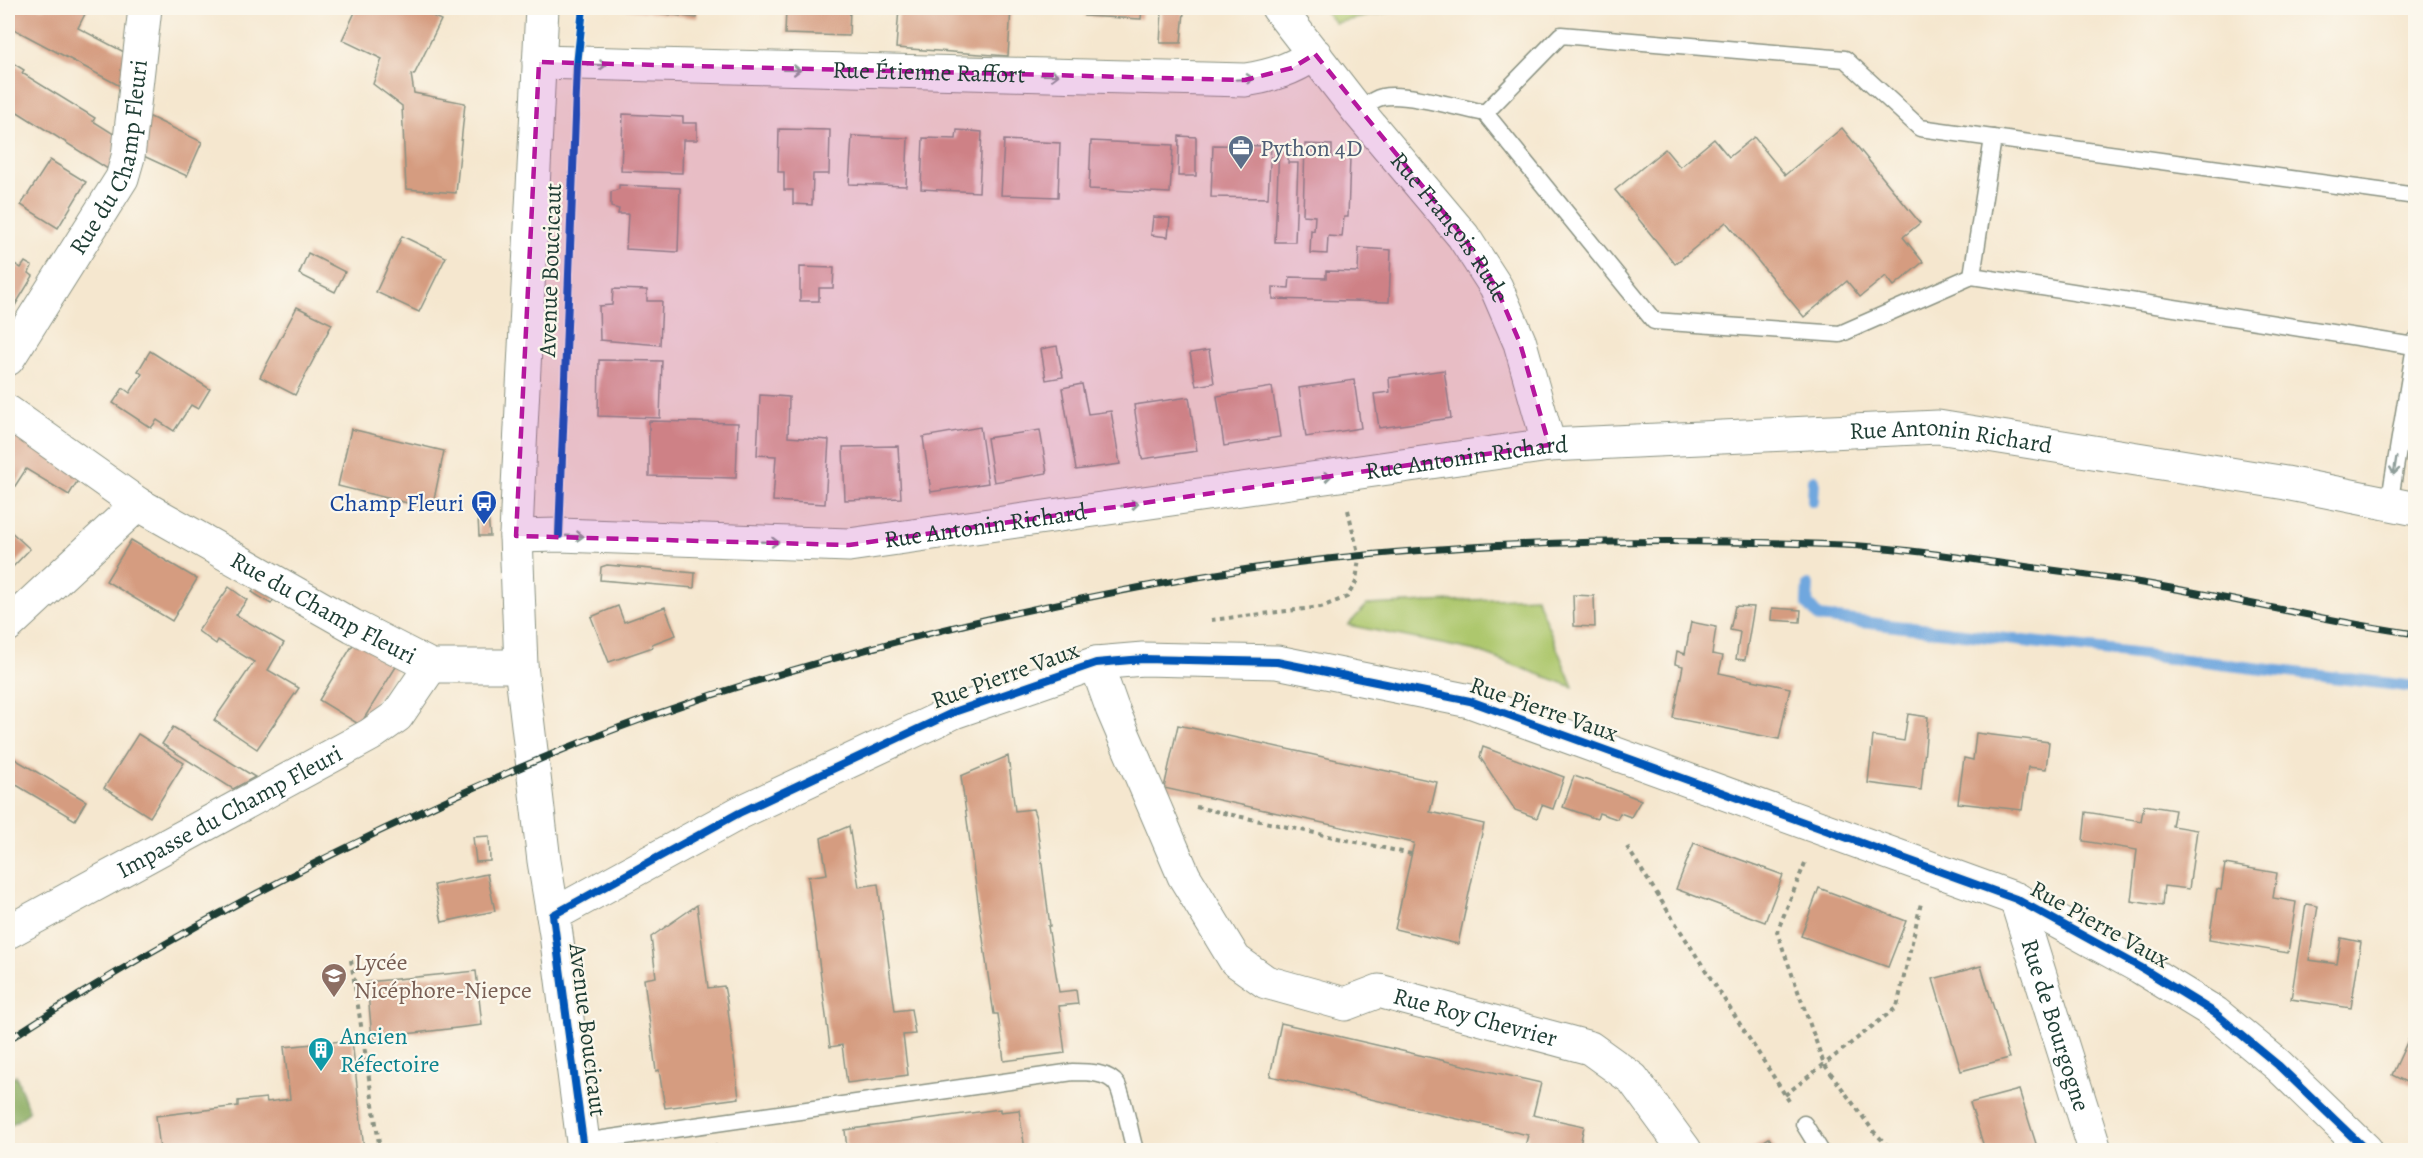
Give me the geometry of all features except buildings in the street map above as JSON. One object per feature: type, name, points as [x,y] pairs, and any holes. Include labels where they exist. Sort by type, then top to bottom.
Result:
[{"type":"street","name":"Rue du Champ Fleuri","points":[[8,359],[122,178],[128,157],[145,8]]},
{"type":"street","name":"Avenue Boucicaut","points":[[542,8],[516,536],[521,666],[544,861],[583,1146]]},
{"type":"street","name":"Rue François Rude","points":[[1278,8],[1358,111],[1463,236],[1496,288],[1520,343],[1549,445]]},
{"type":"street","name":"Rue Étienne Raffort","points":[[539,62],[1245,80],[1270,76],[1292,68],[1315,54]]},
{"type":"street","name":"Rue du Champ Fleuri","points":[[8,412],[138,504],[353,626],[431,666],[521,666]]},
{"type":"street","name":"Rue Antonin Richard","points":[[516,536],[559,535],[849,545],[1549,445],[1938,427],[2286,483],[2402,507]]},
{"type":"street","points":[[8,625],[138,504]]},
{"type":"street","name":"Rue Pierre Vaux","points":[[553,915],[739,813],[943,717],[1096,663],[1143,659],[1277,662],[1470,701],[2016,899],[2140,967],[2215,1013],[2278,1065],[2366,1150]]},
{"type":"street","name":"Rue Roy Chevrier","points":[[1096,663],[1184,876],[1235,960],[1266,982],[1345,1004],[1378,991],[1590,1048],[1633,1079],[1685,1150]]},
{"type":"street","name":"Impasse du Champ Fleuri","points":[[8,932],[370,735],[397,716],[431,666]]},
{"type":"street","name":"Rue de Bourgogne","points":[[2016,899],[2095,1150]]},
{"type":"lane","points":[[1485,113],[1560,36],[1845,59],[1920,128],[2415,196]]},
{"type":"lane","points":[[1358,111],[1382,97],[1397,96],[1485,113],[1654,321],[1840,334],[1972,276],[2415,343],[2402,507]]},
{"type":"lane","points":[[1972,276],[1993,138]]},
{"type":"lane","points":[[583,1146],[1073,1072],[1091,1072],[1105,1076],[1117,1085],[1135,1150]]},
{"type":"lane","points":[[1804,1124],[1820,1150]]},
{"type":"path","points":[[1205,621],[1321,607],[1347,597],[1356,582],[1359,557],[1349,518],[1344,474]]},
{"type":"path","points":[[1155,810],[1172,802],[1411,854]]},
{"type":"path","points":[[1819,829],[1777,932],[1824,1064],[1874,1132],[1892,1150]]},
{"type":"path","points":[[1627,847],[1804,1124]]},
{"type":"path","points":[[1785,1095],[1897,1007],[1929,869]]},
{"type":"path","points":[[351,960],[380,1150]]},
{"type":"highlighted area","points":[[1315,54],[1463,236],[1496,287],[1520,343],[1549,445],[849,545],[516,536],[539,62],[1245,80],[1292,68]]},
{"type":"green space","points":[[1322,8],[1407,8],[1335,23]]},
{"type":"green space","points":[[1536,597],[1573,687],[1476,651],[1348,625],[1367,605]]},
{"type":"green space","points":[[16,1075],[29,1112],[8,1127],[8,1081]]},
{"type":"waterway","points":[[1813,501],[1814,480]]},
{"type":"waterway","points":[[1808,585],[1807,603],[1819,617],[2416,687]]},
{"type":"railway","points":[[8,1040],[142,957],[280,881],[422,811],[620,727],[781,673],[891,643],[1001,616],[1187,579],[1322,560],[1470,547],[1694,541],[1842,545],[1917,552],[2124,580],[2416,634]]},
{"type":"cycle path","points":[[559,535],[577,65],[583,8]]},
{"type":"cycle path","points":[[584,1150],[553,915],[739,813],[954,712],[1096,663],[1143,659],[1277,662],[1470,701],[2016,899],[2140,967],[2215,1013],[2278,1065],[2366,1150]]},
{"type":"place","name":"Python 4D","points":[[1241,171]]},
{"type":"place","name":"Champ Fleuri","points":[[484,526]]},
{"type":"place","name":"Lycée Nicéphore-Niepce","points":[[334,999]]},
{"type":"place","name":"Ancien Réfectoire","points":[[321,1073]]}]
